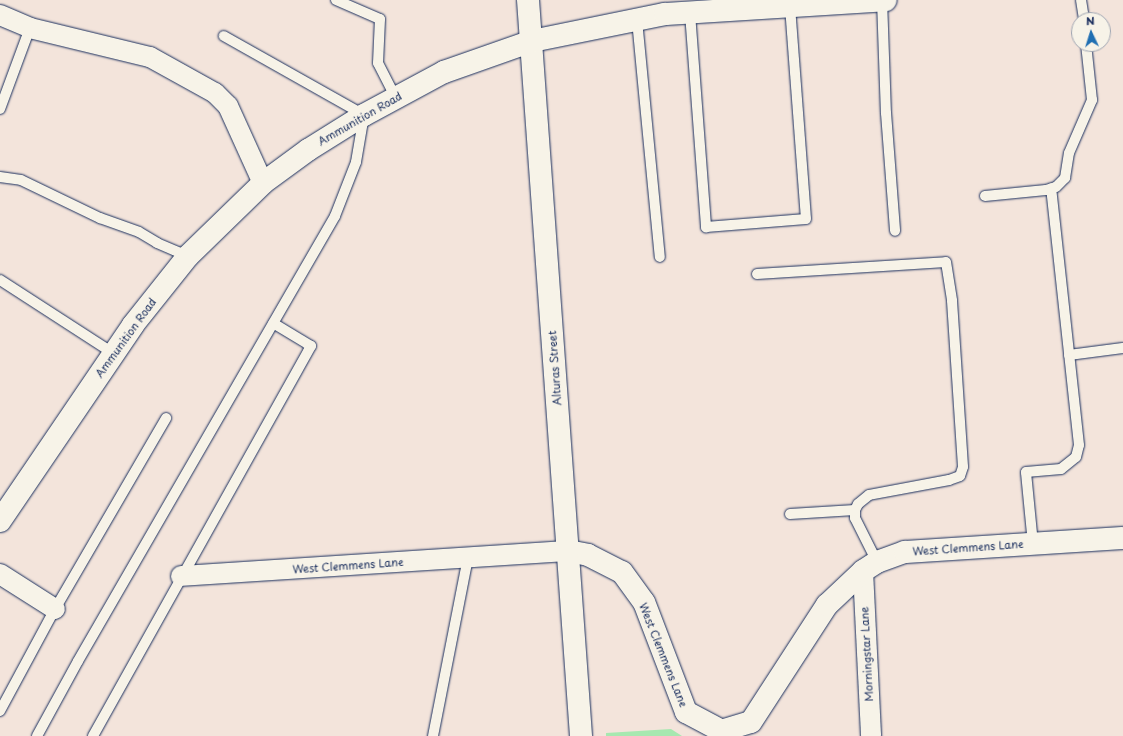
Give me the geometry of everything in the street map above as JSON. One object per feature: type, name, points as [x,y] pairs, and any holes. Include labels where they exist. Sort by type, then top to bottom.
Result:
[{"type":"street","name":"Alturas Street","points":[[528,0],[580,736]]},
{"type":"street","name":"Ammunition Road","points":[[0,521],[133,325],[188,256],[263,183],[308,150],[364,115],[444,72],[532,41],[665,14],[846,1],[886,0]]},
{"type":"street","points":[[0,15],[30,28],[150,58],[215,93],[228,106],[263,183]]},
{"type":"street","name":"West Clemmens Lane","points":[[181,576],[568,551],[588,555],[622,572],[644,602],[686,712],[721,731],[751,722],[827,605],[870,567],[905,552],[1123,538]]},
{"type":"street","name":"Morningstar Lane","points":[[870,567],[871,736]]},
{"type":"street","points":[[0,574],[55,609]]},
{"type":"lane","points":[[336,0],[380,19],[378,64],[396,98]]},
{"type":"lane","points":[[882,0],[886,113],[895,230]]},
{"type":"lane","points":[[1081,0],[1083,12]]},
{"type":"lane","points":[[690,13],[706,227],[806,219],[790,6]]},
{"type":"lane","points":[[637,20],[660,257]]},
{"type":"lane","points":[[0,109],[30,28]]},
{"type":"lane","points":[[37,736],[82,654],[335,216],[356,162],[364,115],[224,36]]},
{"type":"lane","points":[[985,196],[1051,189],[1056,187],[1065,178],[1069,153],[1092,100],[1087,52]]},
{"type":"lane","points":[[0,177],[22,180],[100,218],[139,232],[157,243],[188,256]]},
{"type":"lane","points":[[1033,544],[1026,472],[1061,469],[1076,457],[1079,445],[1051,189]]},
{"type":"lane","points":[[757,274],[946,262],[952,301],[963,467],[960,476],[950,480],[870,495],[858,504],[855,510],[855,518],[870,567]]},
{"type":"lane","points":[[0,280],[113,354]]},
{"type":"lane","points":[[93,736],[310,346],[273,323]]},
{"type":"lane","points":[[1069,356],[1123,348]]},
{"type":"lane","points":[[0,711],[55,609],[166,418]]},
{"type":"lane","points":[[790,514],[855,510]]},
{"type":"lane","points":[[433,736],[468,558]]},
{"type":"green space","points":[[671,729],[682,736],[606,736],[606,733]]}]
